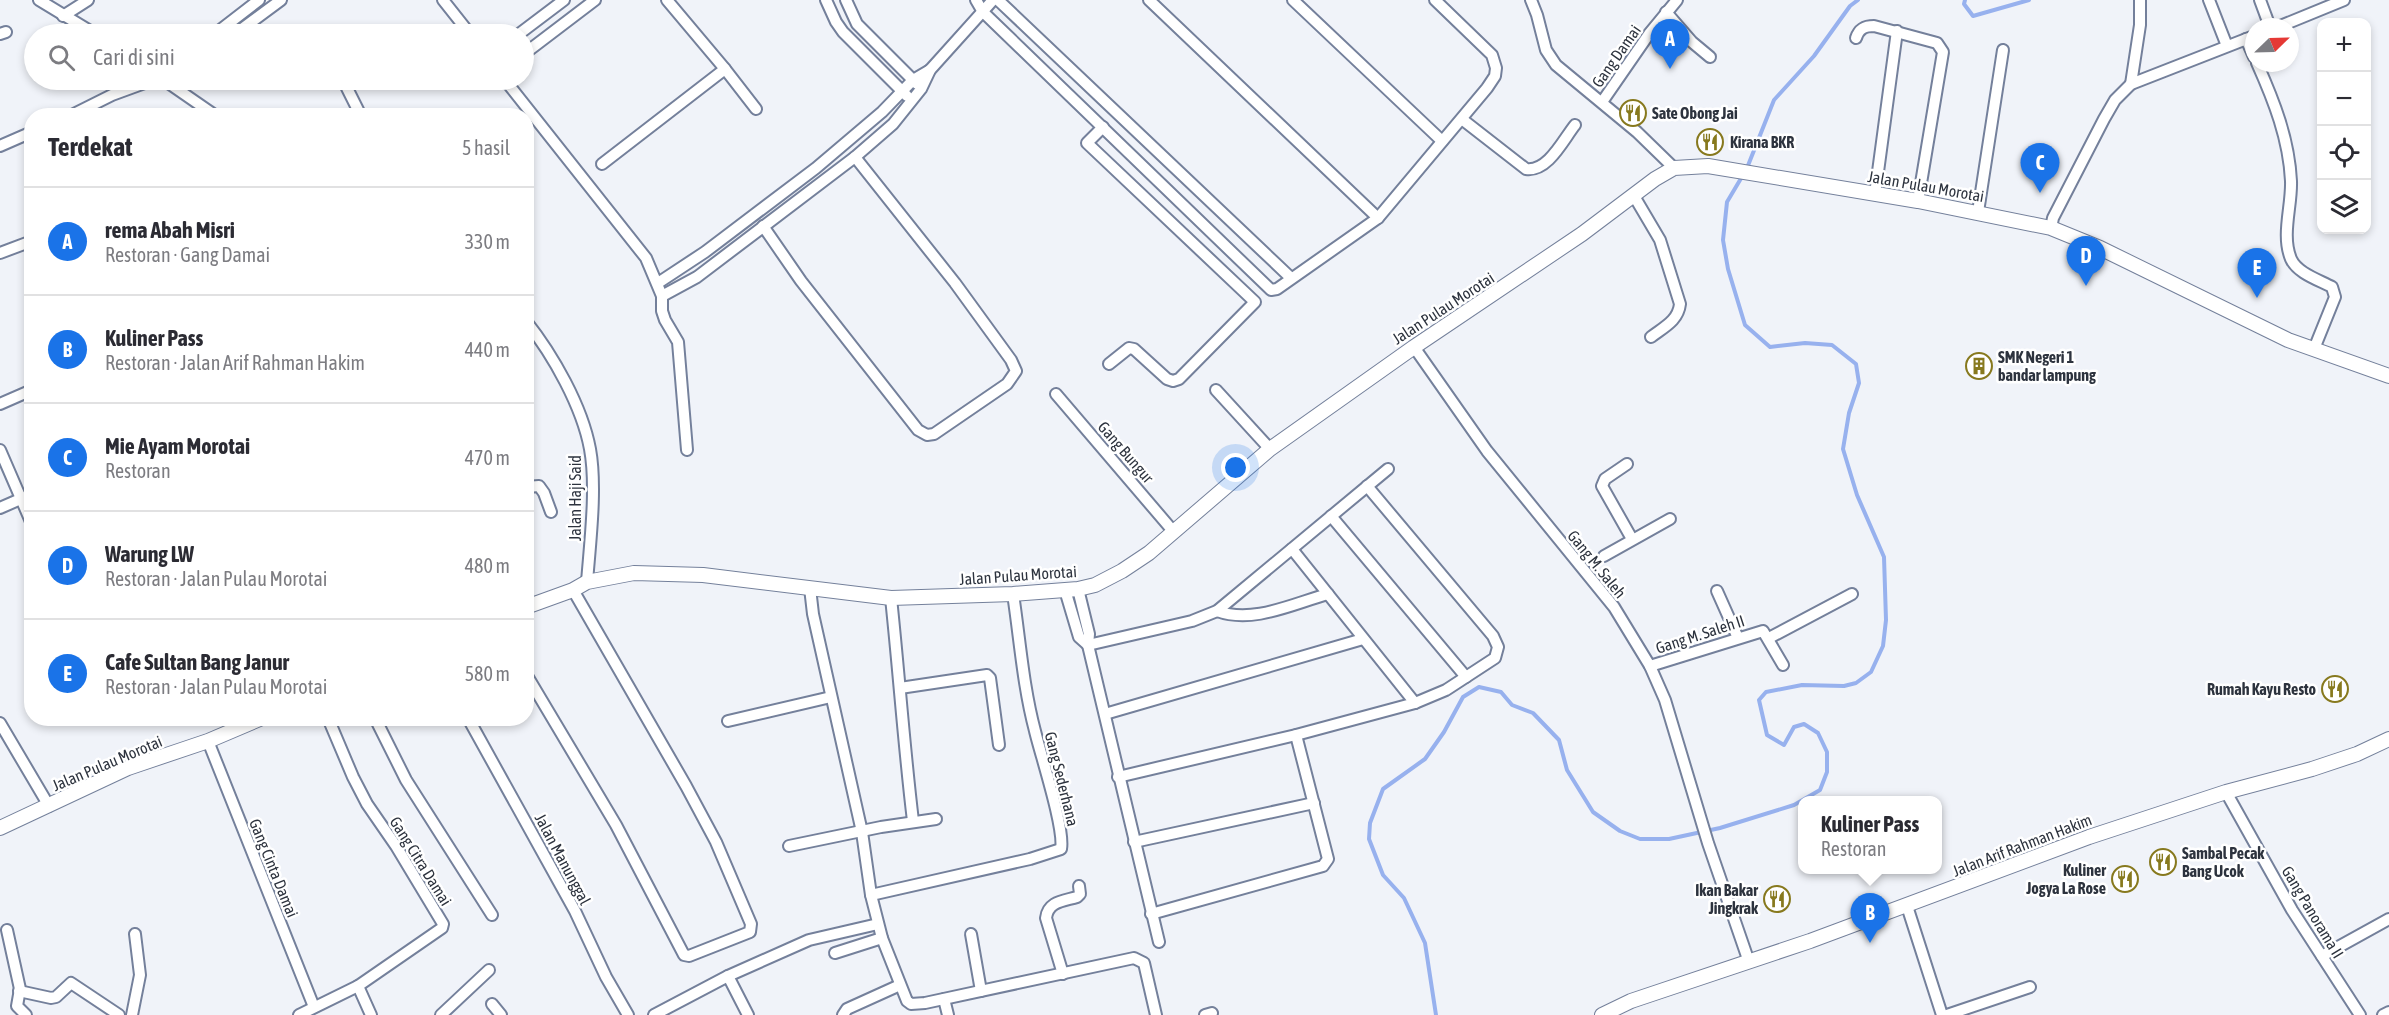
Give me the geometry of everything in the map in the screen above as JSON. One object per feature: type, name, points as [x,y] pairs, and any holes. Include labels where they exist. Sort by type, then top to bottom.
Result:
[{"type":"street","points":[[39,0],[77,24]]},
{"type":"street","points":[[63,16],[88,0]]},
{"type":"street","points":[[228,24],[259,0]]},
{"type":"street","points":[[249,24],[281,0]]},
{"type":"street","points":[[442,0],[462,24]]},
{"type":"street","points":[[532,24],[564,0]]},
{"type":"street","points":[[534,46],[595,0]]},
{"type":"street","points":[[666,0],[756,109]]},
{"type":"street","points":[[826,0],[843,32],[910,101]]},
{"type":"street","points":[[846,0],[857,24],[921,89]]},
{"type":"street","points":[[976,0],[984,12],[1271,290]]},
{"type":"street","points":[[658,283],[705,252],[816,168],[882,112],[913,80],[930,70],[993,0]]},
{"type":"street","points":[[998,0],[1291,278]]},
{"type":"street","points":[[1149,0],[1378,218]]},
{"type":"street","points":[[1293,0],[1442,141]]},
{"type":"street","points":[[1109,364],[1129,348],[1167,379],[1173,381],[1179,379],[1255,302],[1378,218],[1442,141],[1463,120],[1495,76],[1495,62],[1492,55],[1435,0]]},
{"type":"street","points":[[1531,0],[1538,15],[1543,42],[1550,57],[1567,76],[1602,102],[1651,144],[1674,168]]},
{"type":"street","name":"Gang Damai","points":[[1602,102],[1677,0]]},
{"type":"street","points":[[2131,84],[2140,25],[2140,0]]},
{"type":"street","points":[[2209,0],[2227,45]]},
{"type":"street","points":[[2260,0],[2267,18]]},
{"type":"street","points":[[2299,18],[2344,0]]},
{"type":"street","points":[[1666,12],[1692,42],[1710,57]]},
{"type":"street","points":[[1856,38],[1858,32],[1867,26],[1897,31],[1937,43],[1943,52],[1918,201]]},
{"type":"street","points":[[1875,194],[1897,31]]},
{"type":"street","points":[[2051,228],[2053,218],[2104,119],[2115,100],[2131,84],[2245,40]]},
{"type":"street","points":[[1978,212],[2003,50]]},
{"type":"street","points":[[602,164],[725,69]]},
{"type":"street","points":[[662,296],[697,277],[855,157],[893,124],[921,89],[930,70]]},
{"type":"street","points":[[2261,72],[2274,101],[2289,156],[2291,184],[2288,244],[2292,260],[2300,269],[2332,287],[2335,297],[2314,349]]},
{"type":"street","points":[[112,95],[119,90]]},
{"type":"street","points":[[86,108],[126,90]]},
{"type":"street","points":[[182,90],[206,108]]},
{"type":"street","points":[[348,90],[357,108]]},
{"type":"street","points":[[513,90],[526,108]]},
{"type":"street","points":[[534,118],[646,258],[658,283],[665,320],[678,342],[687,450]]},
{"type":"street","points":[[1463,120],[1526,169],[1546,162],[1575,125]]},
{"type":"street","points":[[1103,127],[1087,143],[1255,302]]},
{"type":"street","points":[[0,146],[24,136]]},
{"type":"street","points":[[763,226],[801,281],[923,434],[934,434],[1007,384],[1016,371],[1011,360],[956,283],[855,157]]},
{"type":"street","name":"Jalan Pulau Morotai","points":[[534,604],[573,590],[587,582],[634,573],[703,575],[843,594],[891,598],[1013,594],[1071,590],[1095,585],[1149,553],[1270,448],[1414,346],[1519,278],[1655,179],[1674,168],[1700,166],[1729,170],[1918,201],[2051,228],[2100,248],[2288,340],[2389,376]]},
{"type":"street","points":[[1634,196],[1660,240],[1680,304],[1675,318],[1651,337]]},
{"type":"street","points":[[0,253],[24,244]]},
{"type":"street","name":"Jalan Haji Said","points":[[534,332],[556,364],[577,408],[590,448],[592,484],[587,582]]},
{"type":"street","name":"Gang M. Saleh","points":[[1414,346],[1486,451],[1587,566],[1650,666],[1665,700],[1708,843],[1749,962]]},
{"type":"street","points":[[1216,390],[1270,448]]},
{"type":"street","points":[[0,404],[24,394]]},
{"type":"street","name":"Gang Bungur","points":[[1056,394],[1173,531]]},
{"type":"street","points":[[0,450],[24,493]]},
{"type":"street","points":[[1627,464],[1605,479],[1602,486],[1632,538]]},
{"type":"street","points":[[1088,645],[1192,621],[1217,611],[1388,469]]},
{"type":"street","points":[[534,486],[539,486],[544,493],[550,512]]},
{"type":"street","points":[[1118,777],[1296,735],[1414,703],[1446,690],[1495,658],[1496,641],[1367,486]]},
{"type":"street","points":[[0,508],[24,498]]},
{"type":"street","points":[[1330,516],[1466,677]]},
{"type":"street","points":[[1604,556],[1632,538],[1670,519]]},
{"type":"street","points":[[1292,549],[1414,703]]},
{"type":"street","points":[[810,588],[813,614],[862,832],[871,896],[882,938],[904,997],[912,1004],[944,999],[1134,958],[1144,963],[1156,1015]]},
{"type":"street","points":[[534,688],[615,825],[681,951],[689,956],[750,932],[751,924],[716,842],[573,590]]},
{"type":"street","points":[[1071,590],[1089,634],[1088,645],[1159,942]]},
{"type":"street","points":[[1718,591],[1738,638]]},
{"type":"street","name":"Gang Sederhana","points":[[871,896],[1030,859],[1061,849],[1059,828],[1035,733],[1022,668],[1013,594]]},
{"type":"street","points":[[1217,611],[1231,616],[1252,616],[1328,594]]},
{"type":"street","name":"Gang M. Saleh II","points":[[1650,666],[1763,631],[1769,638],[1852,594]]},
{"type":"street","points":[[891,598],[905,759],[913,821]]},
{"type":"street","points":[[1769,638],[1783,664]]},
{"type":"street","points":[[1105,714],[1363,639]]},
{"type":"street","points":[[900,688],[987,675],[990,678],[999,745]]},
{"type":"street","points":[[728,722],[831,697]]},
{"type":"street","points":[[0,723],[49,806]]},
{"type":"street","name":"Jalan Pulau Morotai","points":[[0,828],[128,768],[208,741],[243,726]]},
{"type":"street","name":"Gang Citra Damai","points":[[330,726],[352,777],[367,804],[396,846],[442,924],[439,930],[358,986]]},
{"type":"street","points":[[379,726],[406,780],[492,915]]},
{"type":"street","name":"Jalan Manunggal","points":[[472,726],[575,911],[601,968],[628,1015]]},
{"type":"street","points":[[1151,914],[1323,866],[1328,859],[1296,735]]},
{"type":"street","name":"Jalan Arif Rahman Hakim","points":[[1602,1015],[1631,1001],[1907,906],[2089,837],[2226,792],[2323,766],[2389,739]]},
{"type":"street","name":"Gang Cinta Damai","points":[[208,741],[314,1006]]},
{"type":"street","name":"Gang Panorama II","points":[[2226,792],[2292,910],[2360,1015]]},
{"type":"street","points":[[1134,842],[1314,803]]},
{"type":"street","points":[[789,846],[913,821],[936,819]]},
{"type":"street","points":[[1063,974],[1046,912],[1052,904],[1077,897],[1080,894],[1079,886]]},
{"type":"street","points":[[1907,906],[1942,1015]]},
{"type":"street","points":[[2322,956],[2389,919]]},
{"type":"street","points":[[654,1015],[728,976],[809,940],[878,924]]},
{"type":"street","points":[[7,930],[19,991],[14,1010],[26,1015]]},
{"type":"street","points":[[132,1015],[140,975],[135,934]]},
{"type":"street","points":[[971,934],[981,991]]},
{"type":"street","points":[[835,953],[882,938]]},
{"type":"street","points":[[441,1015],[489,970]]},
{"type":"street","points":[[728,976],[748,1015]]},
{"type":"street","points":[[19,991],[56,997],[71,983],[118,1015]]},
{"type":"street","points":[[843,1015],[847,1009],[900,985]]},
{"type":"street","points":[[299,1015],[358,986],[371,1015]]},
{"type":"street","points":[[1947,1015],[2030,987]]},
{"type":"street","points":[[944,999],[948,1015]]},
{"type":"street","points":[[492,1004],[501,1015]]},
{"type":"street","points":[[2383,1015],[2389,1012]]},
{"type":"waterway","points":[[1747,168],[1774,100],[1814,56],[1850,6],[1858,0]]},
{"type":"waterway","points":[[1965,0],[1964,4],[1973,16],[2029,0]]},
{"type":"waterway","points":[[1743,175],[1727,202],[1723,240],[1728,269],[1745,325],[1770,347],[1805,343],[1832,345],[1856,364],[1859,383],[1849,413],[1843,449],[1857,495],[1884,557],[1886,620],[1883,646],[1871,672],[1856,683],[1844,686],[1802,685],[1766,692],[1759,700],[1767,735],[1784,745],[1794,727],[1804,724],[1818,733],[1827,752],[1827,772],[1820,790],[1810,796]]},
{"type":"waterway","points":[[1436,1015],[1425,943],[1404,898],[1383,875],[1369,839],[1370,823],[1383,789],[1425,759],[1444,732],[1463,697],[1479,687],[1501,692],[1512,705],[1533,713],[1559,740],[1567,770],[1593,812],[1620,831],[1640,839],[1669,839],[1720,828],[1798,803]]},
{"type":"tunnel","points":[[1592,564],[1604,556]]},
{"type":"place","name":"rema Abah Misri","points":[[1670,69]]},
{"type":"place","name":"Sate Obong Jai","points":[[1633,113]]},
{"type":"place","name":"Kirana BKR","points":[[1710,142]]},
{"type":"place","name":"Mie Ayam Morotai","points":[[2040,193]]},
{"type":"place","name":"Warung LW","points":[[2086,286]]},
{"type":"place","name":"Cafe Sultan Bang Janur","points":[[2257,298]]},
{"type":"place","name":"SMK Negeri 1 bandar lampung","points":[[1979,366]]},
{"type":"place","name":"Rumah Kayu Resto","points":[[2335,689]]},
{"type":"place","name":"Sambal Pecak Bang Ucok","points":[[2163,862]]},
{"type":"place","name":"Kuliner Jogya La Rose","points":[[2125,879]]},
{"type":"place","name":"Ikan Bakar Jingkrak","points":[[1777,899]]},
{"type":"place","name":"Kuliner Pass","points":[[1870,943]]}]
